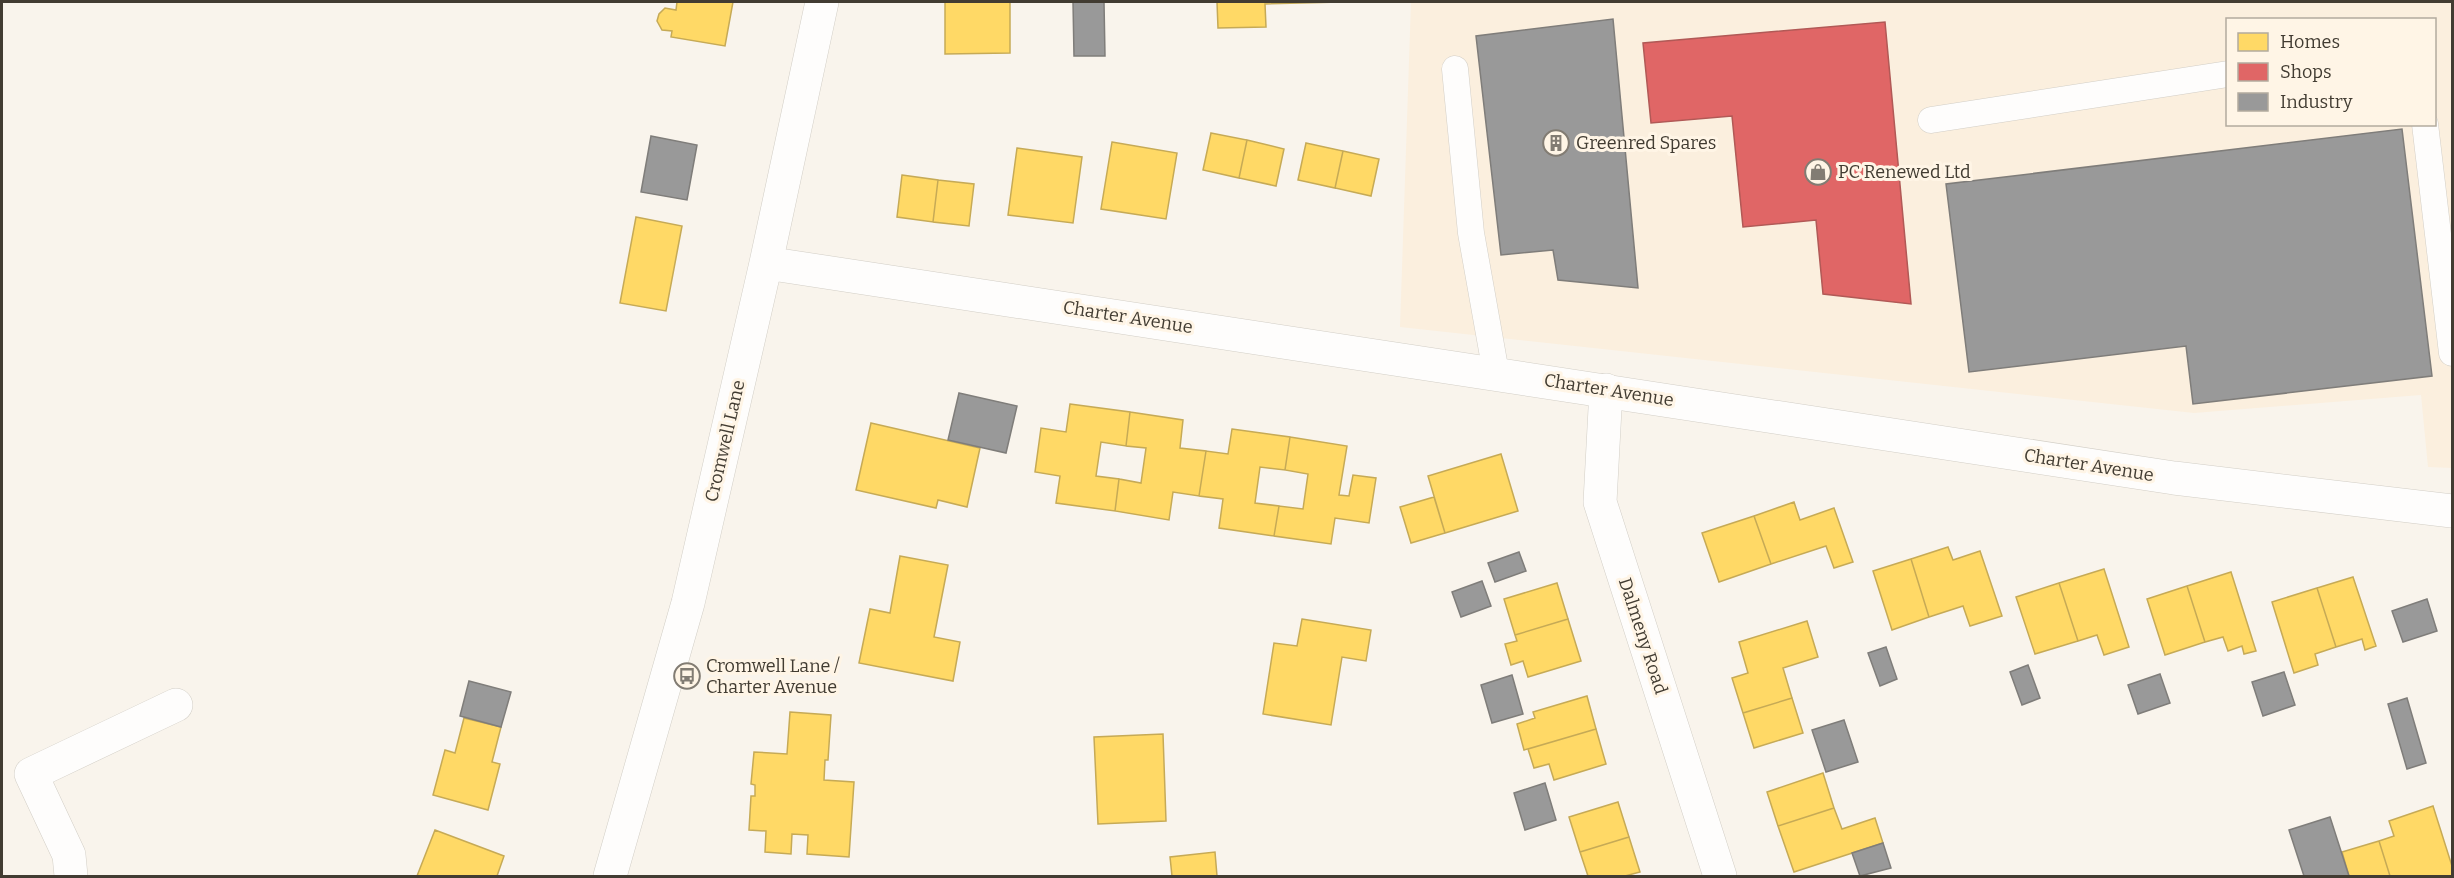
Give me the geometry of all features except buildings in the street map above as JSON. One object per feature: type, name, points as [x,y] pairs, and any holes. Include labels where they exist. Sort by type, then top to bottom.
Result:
[{"type":"street","name":"Cromwell Lane","points":[[610,876],[688,603],[766,263],[822,2]]},
{"type":"street","name":"Charter Avenue","points":[[766,263],[2174,478],[2452,511]]},
{"type":"street","name":"Dalmeny Road","points":[[1606,390],[1600,502],[1720,876]]},
{"type":"street","points":[[70,876],[69,855],[31,774],[176,705]]},
{"type":"lane","points":[[1455,69],[1471,233],[1496,373]]},
{"type":"lane","points":[[1931,120],[2226,74]]},
{"type":"lane","points":[[2426,126],[2452,353]]},
{"type":"shaded area","points":[[1411,2],[2452,2],[2452,468],[2428,467],[2421,395],[2194,413],[1400,327]]},
{"type":"place","name":"Greenred Spares","points":[[1556,143]]},
{"type":"place","name":"PC Renewed Ltd","points":[[1818,172]]},
{"type":"place","name":"Cromwell Lane / Charter Avenue","points":[[687,676]]}]
